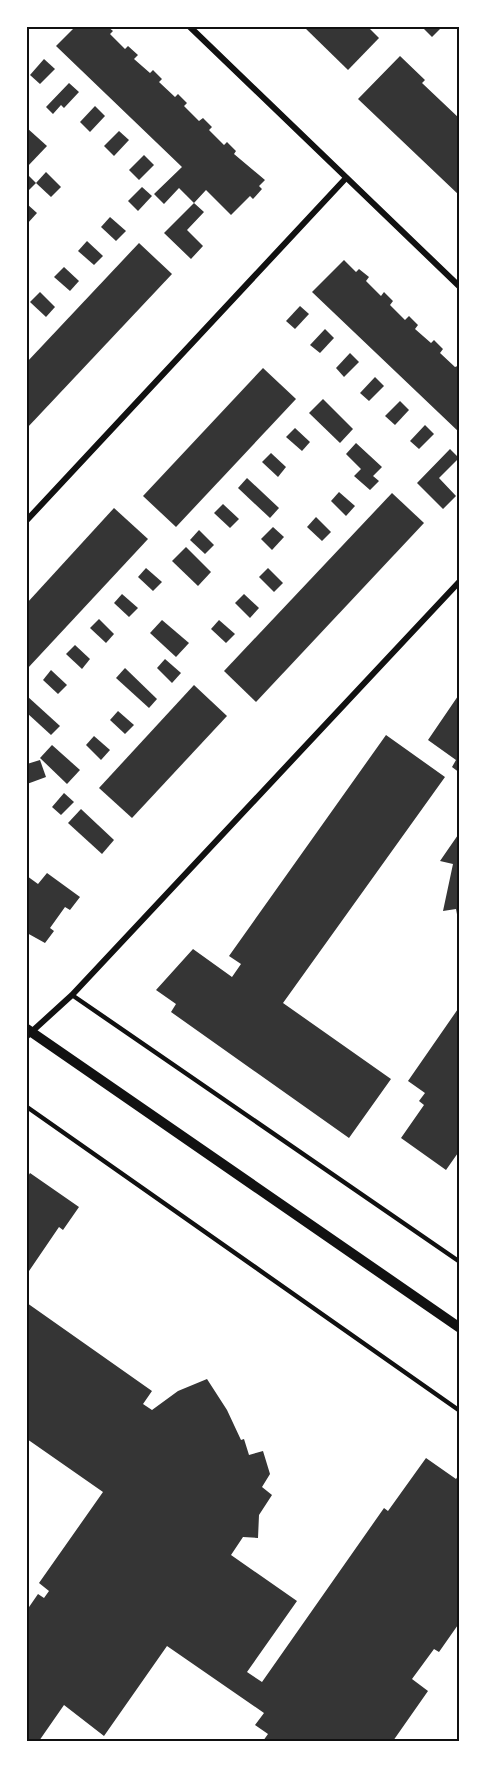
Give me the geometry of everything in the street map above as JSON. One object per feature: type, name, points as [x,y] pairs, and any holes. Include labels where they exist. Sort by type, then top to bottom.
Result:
[{"type":"street","points":[[190,27],[460,286]]},
{"type":"street","points":[[27,520],[346,178]]},
{"type":"street","points":[[460,581],[72,995],[28,1032],[460,1328]]},
{"type":"lane","points":[[72,995],[460,1262]]},
{"type":"lane","points":[[27,1107],[460,1411]]},
{"type":"building","points":[[75,27],[108,27],[113,31],[110,34],[125,49],[128,46],[138,55],[134,59],[150,73],[153,70],[162,79],[159,82],[175,97],[178,94],[187,103],[184,106],[199,121],[203,118],[212,127],[209,130],[224,145],[227,142],[236,151],[234,154],[265,180],[259,186],[262,189],[253,199],[250,196],[231,215],[206,190],[194,203],[179,188],[164,204],[154,194],[182,167],[56,46]]},
{"type":"building","points":[[304,27],[368,27],[379,38],[348,70]]},
{"type":"building","points":[[422,27],[442,27],[432,37]]},
{"type":"building","points":[[400,56],[425,80],[422,83],[460,119],[460,196],[358,99]]},
{"type":"building","points":[[44,59],[55,69],[40,84],[30,75]]},
{"type":"building","points":[[69,83],[79,92],[64,108],[61,105],[53,114],[46,107]]},
{"type":"building","points":[[95,106],[105,116],[90,132],[80,122]]},
{"type":"building","points":[[27,128],[47,146],[27,167]]},
{"type":"building","points":[[119,131],[129,140],[114,156],[104,146]]},
{"type":"building","points":[[144,155],[154,165],[139,180],[129,170]]},
{"type":"building","points":[[46,172],[61,187],[51,197],[36,183]]},
{"type":"building","points":[[27,174],[36,183],[27,192]]},
{"type":"building","points":[[142,187],[152,196],[138,211],[128,201]]},
{"type":"building","points":[[194,203],[204,212],[187,230],[203,246],[191,259],[164,233]]},
{"type":"building","points":[[27,204],[37,213],[27,224]]},
{"type":"building","points":[[110,217],[126,231],[116,241],[101,227]]},
{"type":"building","points":[[87,241],[103,256],[94,265],[78,251]]},
{"type":"building","points":[[139,243],[172,274],[27,428],[27,362]]},
{"type":"building","points":[[344,260],[356,272],[359,269],[369,277],[366,281],[381,296],[384,292],[393,301],[390,305],[405,320],[409,316],[418,325],[415,329],[431,343],[434,340],[443,349],[440,353],[455,367],[460,365],[460,433],[312,292]]},
{"type":"building","points":[[64,267],[79,281],[70,291],[54,277]]},
{"type":"building","points":[[40,292],[55,307],[46,317],[30,302]]},
{"type":"building","points":[[300,306],[309,314],[295,329],[286,321]]},
{"type":"building","points":[[325,329],[334,338],[320,353],[310,345]]},
{"type":"building","points":[[350,353],[359,362],[344,377],[336,368]]},
{"type":"building","points":[[263,368],[296,399],[176,527],[143,496]]},
{"type":"building","points":[[375,377],[384,386],[369,401],[360,393]]},
{"type":"building","points":[[323,399],[353,429],[340,443],[309,413]]},
{"type":"building","points":[[400,401],[409,410],[395,425],[385,416]]},
{"type":"building","points":[[425,425],[434,434],[419,449],[410,441]]},
{"type":"building","points":[[295,428],[310,442],[302,451],[286,437]]},
{"type":"building","points":[[356,443],[382,467],[373,476],[379,481],[370,490],[354,476],[361,469],[346,454]]},
{"type":"building","points":[[450,449],[459,458],[439,478],[456,496],[443,509],[417,483]]},
{"type":"building","points":[[271,453],[286,467],[278,477],[262,462]]},
{"type":"building","points":[[247,478],[279,508],[270,518],[238,488]]},
{"type":"building","points":[[339,492],[355,506],[346,516],[331,501]]},
{"type":"building","points":[[392,493],[424,523],[256,702],[224,671]]},
{"type":"building","points":[[223,504],[239,519],[230,528],[214,513]]},
{"type":"building","points":[[114,508],[148,539],[27,669],[27,603]]},
{"type":"building","points":[[316,517],[331,532],[322,541],[307,527]]},
{"type":"building","points":[[273,527],[284,537],[272,550],[261,539]]},
{"type":"building","points":[[199,530],[214,545],[205,554],[190,540]]},
{"type":"building","points":[[186,547],[211,572],[198,586],[172,561]]},
{"type":"building","points":[[146,568],[162,582],[153,591],[138,577]]},
{"type":"building","points":[[268,568],[283,583],[274,592],[259,577]]},
{"type":"building","points":[[122,594],[138,608],[129,617],[114,603]]},
{"type":"building","points":[[244,594],[259,608],[250,618],[235,603]]},
{"type":"building","points":[[99,619],[114,634],[106,643],[90,628]]},
{"type":"building","points":[[162,620],[189,643],[176,657],[150,633]]},
{"type":"building","points":[[219,620],[235,634],[226,643],[211,629]]},
{"type":"building","points":[[75,645],[90,659],[82,669],[66,654]]},
{"type":"building","points":[[165,659],[181,673],[172,683],[157,668]]},
{"type":"building","points":[[125,668],[157,699],[149,708],[116,678]]},
{"type":"building","points":[[51,670],[67,685],[58,694],[43,680]]},
{"type":"building","points":[[194,685],[227,716],[132,818],[99,788]]},
{"type":"building","points":[[27,696],[60,726],[51,735],[27,713]]},
{"type":"building","points":[[458,696],[460,698],[460,773],[452,767],[456,760],[428,740]]},
{"type":"building","points":[[118,711],[134,725],[125,734],[110,720]]},
{"type":"building","points":[[386,735],[445,777],[283,1003],[391,1079],[349,1138],[171,1012],[176,1004],[156,990],[193,949],[232,977],[241,964],[229,956]]},
{"type":"building","points":[[94,736],[110,750],[101,760],[86,745]]},
{"type":"building","points":[[52,745],[80,770],[67,784],[40,758]]},
{"type":"building","points":[[40,760],[46,777],[27,784],[27,764]]},
{"type":"building","points":[[64,793],[74,802],[61,815],[52,807]]},
{"type":"building","points":[[81,809],[114,840],[102,854],[68,823]]},
{"type":"building","points":[[460,832],[459,925],[456,909],[443,911],[453,864],[440,861]]},
{"type":"building","points":[[47,873],[80,897],[70,910],[65,907],[50,928],[54,931],[45,943],[27,933],[27,876],[38,884]]},
{"type":"building","points":[[460,1006],[460,1150],[446,1170],[401,1138],[424,1105],[419,1101],[425,1093],[408,1081]]},
{"type":"building","points":[[30,1173],[79,1207],[63,1230],[59,1227],[27,1274],[27,1178]]},
{"type":"building","points":[[27,1303],[152,1391],[143,1404],[152,1410],[178,1391],[207,1379],[227,1410],[241,1440],[244,1439],[249,1455],[263,1451],[270,1474],[262,1487],[272,1495],[259,1515],[258,1538],[243,1537],[231,1555],[297,1601],[247,1672],[262,1682],[384,1508],[388,1511],[426,1458],[456,1479],[460,1473],[460,1622],[439,1652],[434,1649],[412,1679],[428,1691],[393,1741],[263,1741],[268,1734],[255,1725],[264,1713],[167,1646],[104,1736],[64,1705],[39,1741],[27,1741],[27,1610],[38,1594],[44,1598],[49,1591],[39,1583],[103,1492],[27,1439]]}]
